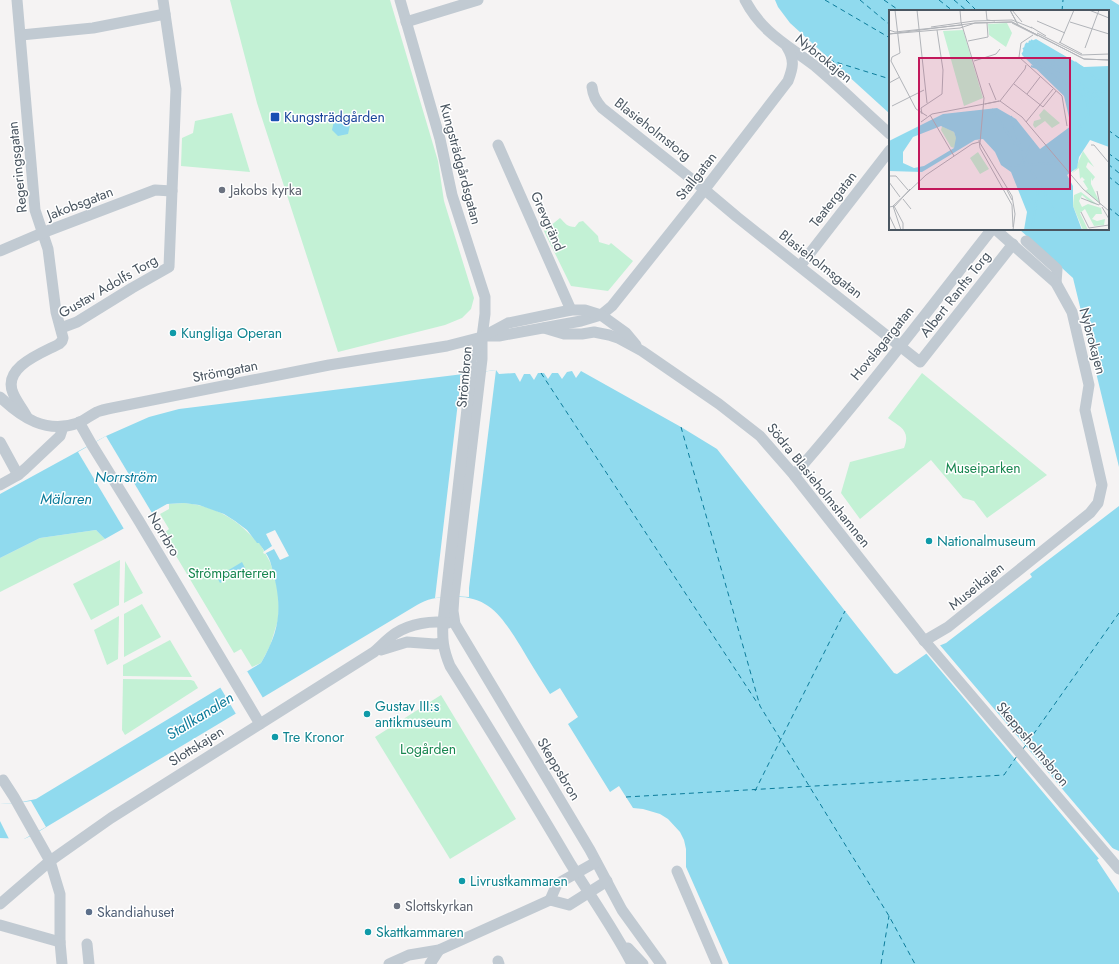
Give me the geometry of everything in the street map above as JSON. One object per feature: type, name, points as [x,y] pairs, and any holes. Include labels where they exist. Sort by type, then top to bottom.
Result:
[{"type":"street","name":"Regeringsgatan","points":[[17,0],[35,210],[48,248],[56,312],[61,328]]},
{"type":"street","points":[[162,0],[176,89],[172,191]]},
{"type":"street","name":"Kungsträdgårdsgatan","points":[[400,0],[440,139],[452,195],[485,297],[485,314],[482,336]]},
{"type":"street","points":[[406,22],[478,0]]},
{"type":"street","name":"Nybrokajen","points":[[745,0],[750,10],[764,26],[787,47],[815,66],[889,133]]},
{"type":"street","points":[[21,35],[93,28],[165,14]]},
{"type":"street","name":"Stallgatan","points":[[600,315],[612,306],[788,81],[793,65],[792,55],[787,47]]},
{"type":"street","name":"Blasieholmstorg","points":[[592,87],[592,95],[602,108],[704,190]]},
{"type":"street","name":"Grevgränd","points":[[498,145],[570,310]]},
{"type":"street","name":"Teatergatan","points":[[800,266],[889,151]]},
{"type":"street","name":"Jakobsgatan","points":[[0,251],[42,233],[155,190],[172,191]]},
{"type":"street","name":"Blasieholmsgatan","points":[[704,190],[920,362]]},
{"type":"street","name":"Gustav Adolfs Torg","points":[[27,418],[13,394],[11,383],[12,377],[16,370],[62,341],[63,335],[61,328],[77,322],[169,267],[172,191]]},
{"type":"street","name":"Hovslagargatan","points":[[794,475],[991,230]]},
{"type":"street","name":"Nybrokajen","points":[[996,230],[1056,283],[1072,312],[1089,385],[1085,410],[1102,485],[1098,503]]},
{"type":"street","name":"Nybrokajen","points":[[1026,241],[1056,269],[1056,283]]},
{"type":"street","name":"Albert Ranfts Torg","points":[[920,362],[1013,244]]},
{"type":"street","name":"Södra Blasieholmshamnen","points":[[482,336],[508,323],[570,310],[585,310],[600,315],[626,333],[642,351]]},
{"type":"street","name":"Södra Blasieholmshamnen","points":[[482,336],[500,336],[580,321],[600,315]]},
{"type":"street","name":"Södra Blasieholmshamnen","points":[[544,328],[564,334],[594,332],[609,334],[642,351],[752,428],[768,444],[794,475],[928,644]]},
{"type":"street","name":"Strömbron","points":[[453,611],[450,597],[476,372],[482,359],[482,336]]},
{"type":"street","name":"Strömgatan","points":[[63,427],[80,422],[98,412],[112,408],[330,366],[447,346],[482,336]]},
{"type":"street","points":[[0,396],[13,410],[27,418],[43,425],[63,427],[60,436],[18,475],[0,485]]},
{"type":"street","name":"Norrbro","points":[[80,422],[92,445],[260,724]]},
{"type":"street","points":[[0,442],[18,475]]},
{"type":"street","name":"Museikajen","points":[[928,644],[1090,513],[1098,503]]},
{"type":"street","points":[[450,597],[442,622],[442,643],[450,666],[526,788],[576,873],[618,937],[632,964]]},
{"type":"street","name":"Skeppsbron","points":[[453,611],[455,624],[607,880],[622,910],[661,964]]},
{"type":"street","name":"Slottskajen","points":[[0,904],[50,861],[121,812],[374,652],[396,633],[421,623],[442,622],[455,624]]},
{"type":"street","points":[[442,643],[449,635],[455,624]]},
{"type":"street","name":"Slottskajen","points":[[374,652],[407,642],[442,643]]},
{"type":"street","name":"Skeppsholmsbron","points":[[928,644],[1116,865]]},
{"type":"street","points":[[3,780],[16,800],[50,861],[60,894],[60,942],[62,964]]},
{"type":"street","points":[[550,900],[557,884],[596,862]]},
{"type":"street","points":[[677,871],[718,964]]},
{"type":"street","points":[[389,964],[409,955],[439,950],[550,900],[569,905],[607,880]]},
{"type":"street","points":[[0,925],[60,942]]},
{"type":"street","name":"Skeppsbron","points":[[636,931],[649,964]]},
{"type":"street","points":[[618,937],[643,964]]},
{"type":"street","points":[[87,944],[89,964]]},
{"type":"street","points":[[430,964],[439,950]]},
{"type":"green space","name":"Kungsträdgården","points":[[230,0],[390,0],[438,161],[444,201],[474,298],[471,309],[462,318],[445,325],[338,352],[257,103]]},
{"type":"green space","points":[[232,113],[250,172],[181,166],[182,138],[193,133],[195,121]]},
{"type":"green space","points":[[560,218],[572,227],[575,227],[579,222],[583,221],[598,236],[599,242],[609,245],[611,243],[633,261],[608,291],[571,286],[544,231]]},
{"type":"green space","name":"Museiparken","points":[[922,373],[1047,475],[987,518],[974,501],[963,498],[931,460],[860,519],[841,493],[850,462],[904,448],[906,442],[905,433],[888,418]]},
{"type":"green space","name":"Strömparterren","points":[[184,503],[206,507],[234,520],[257,542],[259,542],[270,562],[278,591],[278,620],[270,646],[261,663],[252,667],[241,649],[234,653],[163,534],[169,529],[160,514],[169,509],[169,504]]},
{"type":"green space","points":[[96,530],[105,539],[0,592],[0,558],[40,538]]},
{"type":"green space","points":[[120,560],[119,605],[91,620],[73,584]]},
{"type":"green space","points":[[125,561],[143,593],[124,603],[125,566]]},
{"type":"green space","points":[[142,604],[161,637],[124,657],[124,614]]},
{"type":"green space","points":[[119,616],[118,659],[107,665],[94,630]]},
{"type":"green space","points":[[170,640],[192,677],[123,676],[123,665]]},
{"type":"green space","points":[[123,679],[191,680],[194,681],[198,688],[125,735],[122,730]]},
{"type":"green space","name":"Logården","points":[[441,695],[516,819],[450,859],[375,737]]},
{"type":"water","points":[[775,0],[1111,0],[1119,5],[1119,467],[1073,278],[1020,230],[1109,230],[1109,10],[889,10],[889,113],[790,23],[778,7]]},
{"type":"water","points":[[343,118],[350,125],[348,134],[338,136],[332,130],[334,121]]},
{"type":"water","points":[[496,370],[499,374],[515,373],[520,382],[524,374],[530,374],[534,380],[538,373],[544,373],[548,379],[552,373],[558,373],[562,379],[567,372],[572,371],[576,378],[581,371],[717,449],[894,673],[897,674],[936,647],[946,643],[1032,577],[1030,574],[1119,506],[1119,851],[1112,848],[1097,860],[1119,893],[1119,964],[729,964],[686,867],[686,849],[680,832],[668,819],[660,814],[633,808],[619,786],[610,792],[568,724],[578,717],[560,688],[550,694],[521,647],[500,617],[484,604],[474,599],[463,597],[436,598],[421,603],[33,835],[24,839],[0,838],[0,804],[17,803],[36,799],[261,663],[277,625],[278,601],[277,589],[268,556],[247,530],[224,514],[199,505],[184,503],[167,504],[105,539],[96,530],[40,538],[0,558],[0,494],[106,436],[149,417],[179,409]]},
{"type":"water","points":[[242,562],[245,568],[220,583],[217,577]]},
{"type":"pier","points":[[496,370],[469,597],[454,596],[435,598],[460,375]]},
{"type":"pier","points":[[106,436],[152,513],[124,529],[78,452]]},
{"type":"pier","points":[[275,530],[289,556],[280,560],[274,549],[264,554],[263,552],[272,546],[266,534]]},
{"type":"pier","points":[[939,644],[1115,851],[1112,850],[1100,860],[925,652]]},
{"type":"pier","points":[[247,671],[263,698],[236,714],[220,687]]},
{"type":"pier","points":[[31,801],[46,827],[24,839],[9,839],[0,821],[0,804]]},
{"type":"ferry route","points":[[825,0],[889,37]]},
{"type":"ferry route","points":[[860,0],[889,24]]},
{"type":"ferry route","points":[[884,0],[899,10]]},
{"type":"ferry route","points":[[939,0],[952,10]]},
{"type":"ferry route","points":[[954,0],[966,10]]},
{"type":"ferry route","points":[[966,0],[976,10]]},
{"type":"ferry route","points":[[1062,10],[1063,0]]},
{"type":"ferry route","points":[[829,60],[889,79]]},
{"type":"ferry route","points":[[1109,131],[1119,138]]},
{"type":"ferry route","points":[[1109,154],[1119,161]]},
{"type":"ferry route","points":[[1109,165],[1119,173]]},
{"type":"ferry route","points":[[1109,177],[1119,185]]},
{"type":"ferry route","points":[[1109,208],[1119,216]]},
{"type":"ferry route","points":[[541,373],[758,704]]},
{"type":"ferry route","points":[[681,427],[760,706],[889,916],[915,964]]},
{"type":"ferry route","points":[[755,791],[845,611]]},
{"type":"ferry route","points":[[1023,749],[1119,613]]},
{"type":"ferry route","points":[[626,797],[1004,775],[1017,756]]},
{"type":"ferry route","points":[[881,964],[889,916]]},
{"type":"place","name":"Kungsträdgården","points":[[275,117]]},
{"type":"place","name":"Jakobs kyrka","points":[[222,190]]},
{"type":"place","name":"Kungliga Operan","points":[[173,333]]},
{"type":"place","name":"Nationalmuseum","points":[[929,541]]},
{"type":"place","name":"Gustav III:s antikmuseum","points":[[367,714]]},
{"type":"place","name":"Tre Kronor","points":[[275,737]]},
{"type":"place","name":"Livrustkammaren","points":[[462,881]]},
{"type":"place","name":"Slottskyrkan","points":[[397,906]]},
{"type":"place","name":"Skandiahuset","points":[[89,912]]},
{"type":"place","name":"Skattkammaren","points":[[368,932]]},
{"type":"water label","name":"Norrström","points":[[126,477]]},
{"type":"water label","name":"Mälaren","points":[[66,499]]},
{"type":"water label","name":"Stallkanalen","points":[[200,716]]}]
